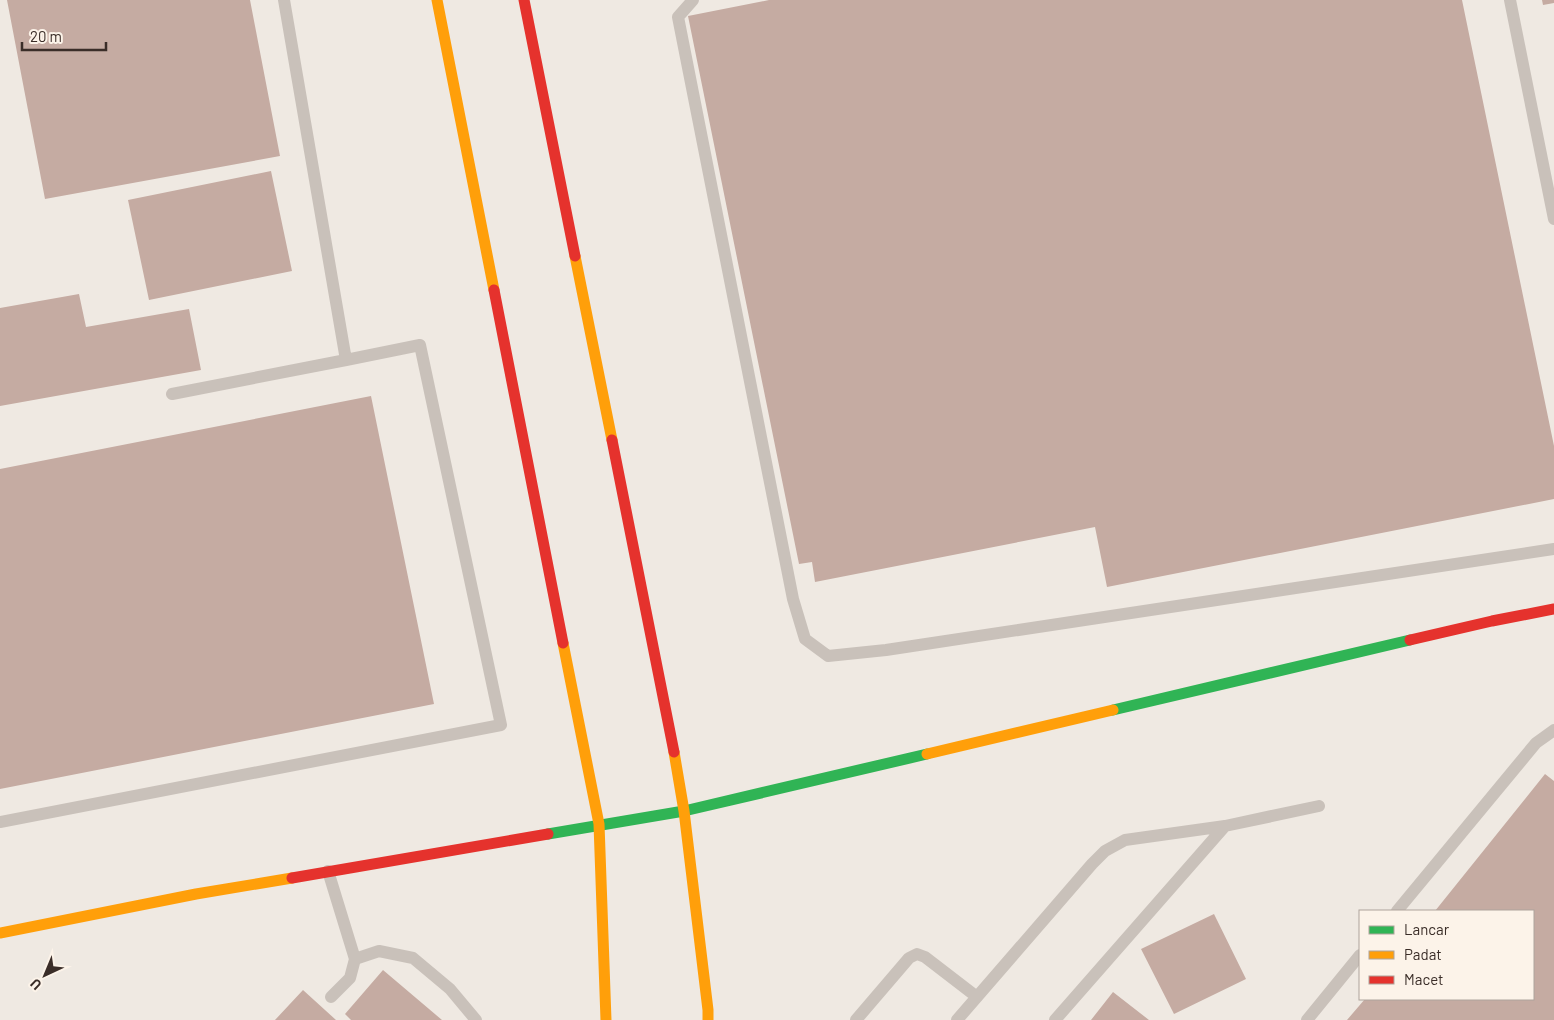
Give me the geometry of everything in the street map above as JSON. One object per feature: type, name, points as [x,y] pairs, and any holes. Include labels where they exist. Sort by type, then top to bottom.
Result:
[{"type":"street","points":[[436,0],[599,824],[606,1020]]},
{"type":"street","points":[[524,0],[671,736],[684,811],[708,1020]]},
{"type":"street","points":[[0,933],[196,894],[684,811],[1492,621],[1554,609]]},
{"type":"lane","points":[[284,0],[346,360]]},
{"type":"lane","points":[[693,0],[678,17],[793,598],[805,640],[828,656],[886,650],[1554,549]]},
{"type":"lane","points":[[1510,0],[1554,219]]},
{"type":"lane","points":[[0,822],[501,725],[420,344],[172,394]]},
{"type":"lane","points":[[1398,910],[1536,743],[1554,730]]},
{"type":"lane","points":[[957,1020],[1105,851],[1125,840],[1225,826],[1319,806]]},
{"type":"lane","points":[[1055,1020],[1225,826]]},
{"type":"lane","points":[[328,871],[355,959],[350,978],[331,997]]},
{"type":"lane","points":[[355,959],[379,951],[413,958],[450,989],[476,1020]]},
{"type":"lane","points":[[856,1020],[910,958],[917,954],[925,957],[977,998]]},
{"type":"lane","points":[[1307,1020],[1359,956]]},
{"type":"building","points":[[7,0],[250,0],[280,156],[45,199]]},
{"type":"building","points":[[769,0],[1462,0],[1554,446],[1554,499],[1107,587],[1095,527],[815,582],[812,562],[799,564],[688,16]]},
{"type":"building","points":[[1542,0],[1554,0],[1554,3],[1543,5]]},
{"type":"building","points":[[271,171],[292,271],[149,300],[128,200]]},
{"type":"building","points":[[79,294],[86,327],[189,309],[201,370],[0,406],[0,308]]},
{"type":"building","points":[[371,396],[434,704],[0,789],[0,469]]},
{"type":"building","points":[[1545,774],[1554,781],[1554,1020],[1347,1020],[1364,1000],[1534,1000],[1534,910],[1436,910]]},
{"type":"building","points":[[1214,914],[1246,979],[1174,1014],[1141,949]]},
{"type":"building","points":[[383,970],[442,1020],[351,1020],[345,1014]]},
{"type":"building","points":[[303,990],[336,1020],[275,1020]]},
{"type":"building","points":[[1113,992],[1149,1020],[1091,1020]]},
{"type":"traffic: fast","points":[[1113,710],[1410,640]]},
{"type":"traffic: fast","points":[[548,834],[684,811],[927,754]]},
{"type":"traffic: slow","points":[[437,0],[494,290]]},
{"type":"traffic: slow","points":[[575,256],[612,440]]},
{"type":"traffic: slow","points":[[563,643],[599,824],[606,1020]]},
{"type":"traffic: slow","points":[[927,754],[1113,710]]},
{"type":"traffic: slow","points":[[674,752],[684,811],[708,1020]]},
{"type":"traffic: slow","points":[[0,933],[196,894],[292,878]]},
{"type":"traffic: jam","points":[[524,0],[575,256]]},
{"type":"traffic: jam","points":[[494,290],[563,643]]},
{"type":"traffic: jam","points":[[612,440],[674,752]]},
{"type":"traffic: jam","points":[[1410,640],[1554,609]]},
{"type":"traffic: jam","points":[[292,878],[548,834]]}]
